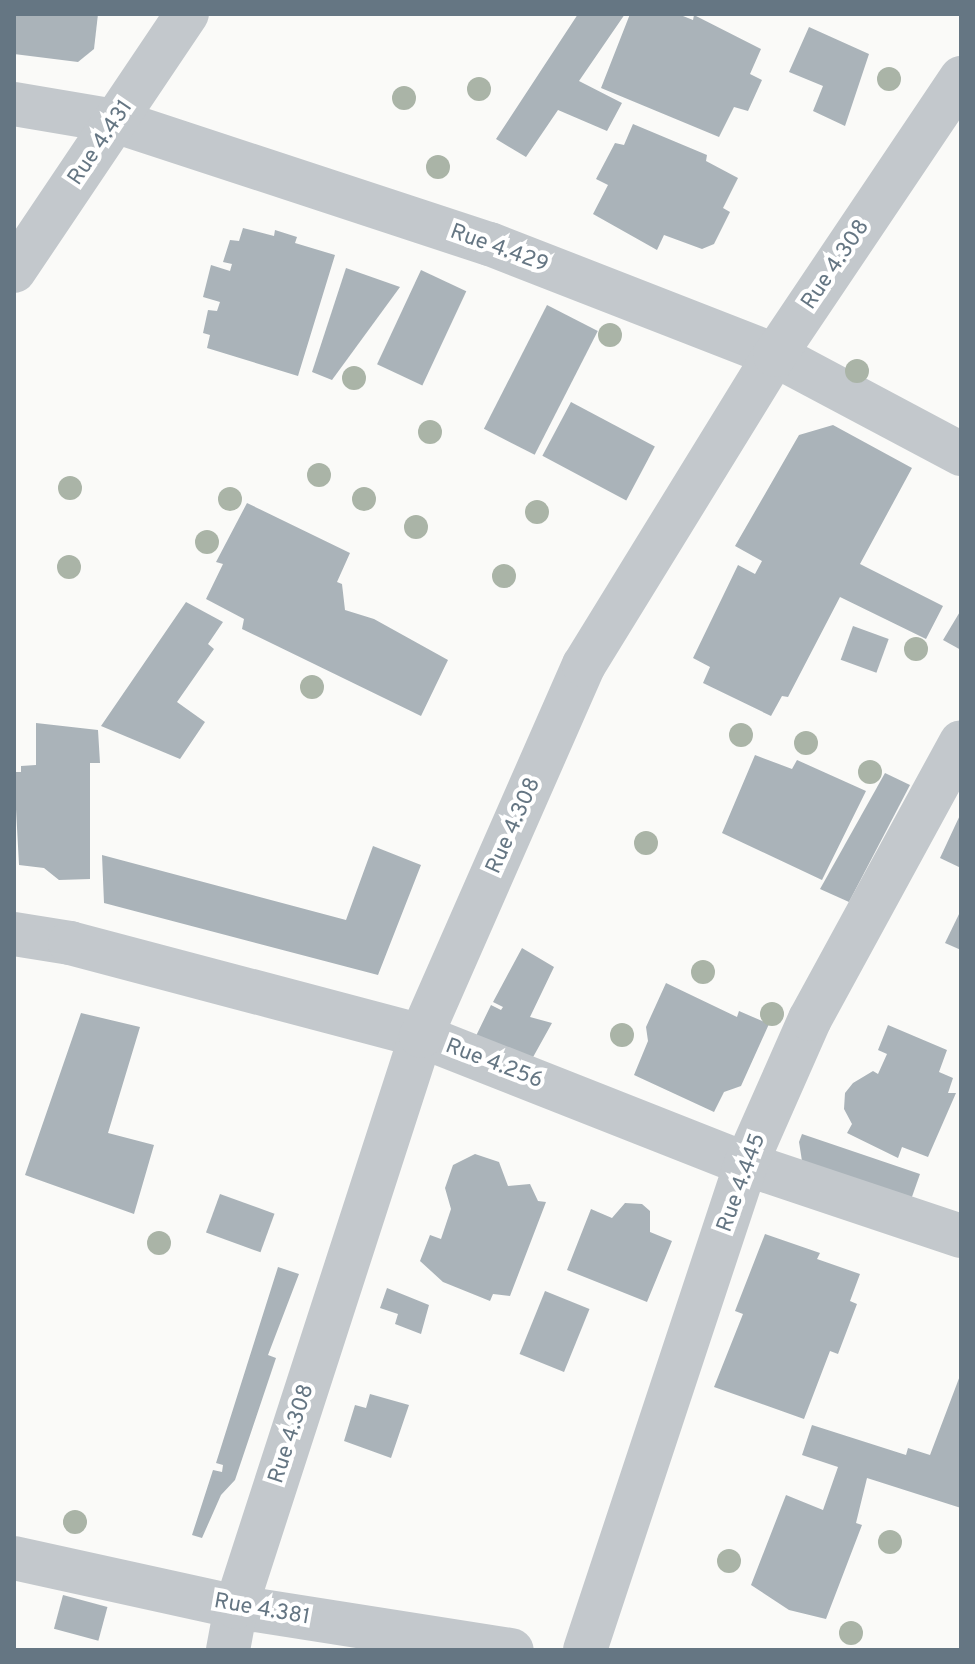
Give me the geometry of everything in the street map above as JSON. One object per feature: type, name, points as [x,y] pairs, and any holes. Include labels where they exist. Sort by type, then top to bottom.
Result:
[{"type":"street","name":"Rue 4.431","points":[[14,271],[187,14]]},
{"type":"street","name":"Rue 4.308","points":[[228,1650],[236,1607],[421,1036],[584,665],[775,355],[961,78]]},
{"type":"street","name":"Rue 4.429","points":[[14,104],[115,121],[490,244],[775,355],[961,454]]},
{"type":"street","name":"Rue 4.445","points":[[585,1650],[746,1164],[810,1019],[961,742]]},
{"type":"street","name":"Rue 4.256","points":[[14,934],[70,943],[421,1036],[746,1164],[961,1236]]},
{"type":"street","name":"Rue 4.381","points":[[14,1558],[236,1607],[512,1650]]},
{"type":"building","points":[[14,14],[98,14],[94,49],[78,62],[14,54]]},
{"type":"building","points":[[578,14],[625,14],[579,81],[622,103],[607,131],[558,110],[526,157],[496,139]]},
{"type":"building","points":[[630,14],[678,14],[693,20],[694,15],[761,49],[750,74],[762,80],[748,111],[734,107],[719,137],[601,88]]},
{"type":"building","points":[[809,27],[869,54],[845,126],[813,111],[823,86],[789,72]]},
{"type":"building","points":[[633,124],[707,155],[706,161],[738,178],[723,208],[730,212],[714,244],[702,249],[664,235],[657,250],[593,214],[608,185],[596,179],[615,143],[624,145]]},
{"type":"building","points":[[243,228],[274,236],[275,230],[297,237],[295,243],[335,255],[298,376],[207,348],[210,335],[203,333],[208,310],[217,311],[220,302],[203,297],[211,265],[230,271],[232,264],[223,262],[230,240],[239,241]]},
{"type":"building","points":[[346,268],[400,287],[332,380],[312,372]]},
{"type":"building","points":[[421,270],[466,291],[422,385],[377,364]]},
{"type":"building","points":[[547,305],[598,331],[535,455],[484,429]]},
{"type":"building","points":[[571,402],[655,447],[626,500],[542,456]]},
{"type":"building","points":[[833,425],[912,468],[860,564],[943,606],[926,639],[840,597],[788,697],[782,696],[771,716],[703,683],[710,667],[693,658],[738,565],[755,574],[762,561],[735,546],[799,435]]},
{"type":"building","points":[[247,503],[350,553],[337,582],[342,584],[345,610],[374,619],[448,660],[421,716],[242,629],[244,619],[206,599],[223,564],[216,562]]},
{"type":"building","points":[[186,602],[223,622],[208,644],[214,649],[177,702],[205,722],[180,759],[101,726]]},
{"type":"building","points":[[961,610],[961,650],[943,640]]},
{"type":"building","points":[[853,626],[889,639],[876,673],[841,660]]},
{"type":"building","points":[[36,723],[98,730],[100,763],[90,763],[90,879],[59,880],[44,868],[19,865],[14,772],[21,772],[21,766],[36,765]]},
{"type":"building","points":[[755,755],[792,769],[797,760],[866,791],[822,880],[722,833]]},
{"type":"building","points":[[885,773],[910,785],[849,902],[820,889]]},
{"type":"building","points":[[961,813],[961,868],[940,858]]},
{"type":"building","points":[[373,846],[421,865],[378,975],[104,903],[102,855],[346,920]]},
{"type":"building","points":[[961,910],[961,950],[945,943]]},
{"type":"building","points":[[522,948],[554,967],[530,1017],[552,1023],[532,1059],[475,1038],[491,1005],[501,1010],[503,1007],[493,1002]]},
{"type":"building","points":[[666,983],[737,1017],[739,1011],[769,1024],[741,1086],[724,1092],[714,1112],[634,1075],[648,1041],[646,1027]]},
{"type":"building","points":[[81,1013],[140,1027],[108,1133],[154,1145],[134,1214],[25,1175]]},
{"type":"building","points":[[888,1025],[947,1050],[939,1072],[953,1078],[948,1093],[956,1093],[928,1157],[902,1147],[898,1158],[847,1133],[852,1124],[844,1109],[845,1093],[853,1083],[873,1071],[878,1074],[887,1054],[878,1050]]},
{"type":"building","points":[[802,1134],[920,1174],[907,1211],[804,1174],[799,1142]]},
{"type":"building","points":[[475,1154],[499,1162],[508,1186],[530,1184],[538,1201],[546,1202],[510,1296],[493,1294],[490,1301],[443,1282],[420,1261],[430,1235],[441,1239],[451,1209],[445,1188],[453,1165]]},
{"type":"building","points":[[220,1194],[275,1214],[260,1252],[206,1233]]},
{"type":"building","points":[[625,1203],[642,1204],[650,1211],[650,1232],[672,1241],[647,1302],[567,1270],[591,1209],[612,1218]]},
{"type":"building","points":[[765,1234],[820,1253],[817,1259],[860,1274],[850,1301],[857,1304],[838,1354],[830,1351],[804,1419],[714,1387],[743,1314],[735,1311]]},
{"type":"building","points":[[278,1267],[299,1274],[268,1355],[276,1358],[235,1480],[221,1495],[202,1538],[192,1535],[213,1470],[222,1472],[223,1465],[216,1463]]},
{"type":"building","points":[[387,1288],[429,1305],[421,1334],[395,1324],[398,1314],[380,1308]]},
{"type":"building","points":[[545,1291],[590,1309],[564,1372],[520,1354]]},
{"type":"building","points":[[961,1373],[961,1508],[867,1478],[856,1523],[862,1525],[826,1619],[789,1610],[751,1585],[786,1495],[823,1510],[838,1467],[802,1455],[812,1425],[906,1455],[908,1448],[930,1455]]},
{"type":"building","points":[[370,1394],[409,1405],[391,1458],[344,1441],[355,1405],[366,1408]]},
{"type":"building","points":[[63,1595],[107,1607],[98,1641],[54,1629]]}]
